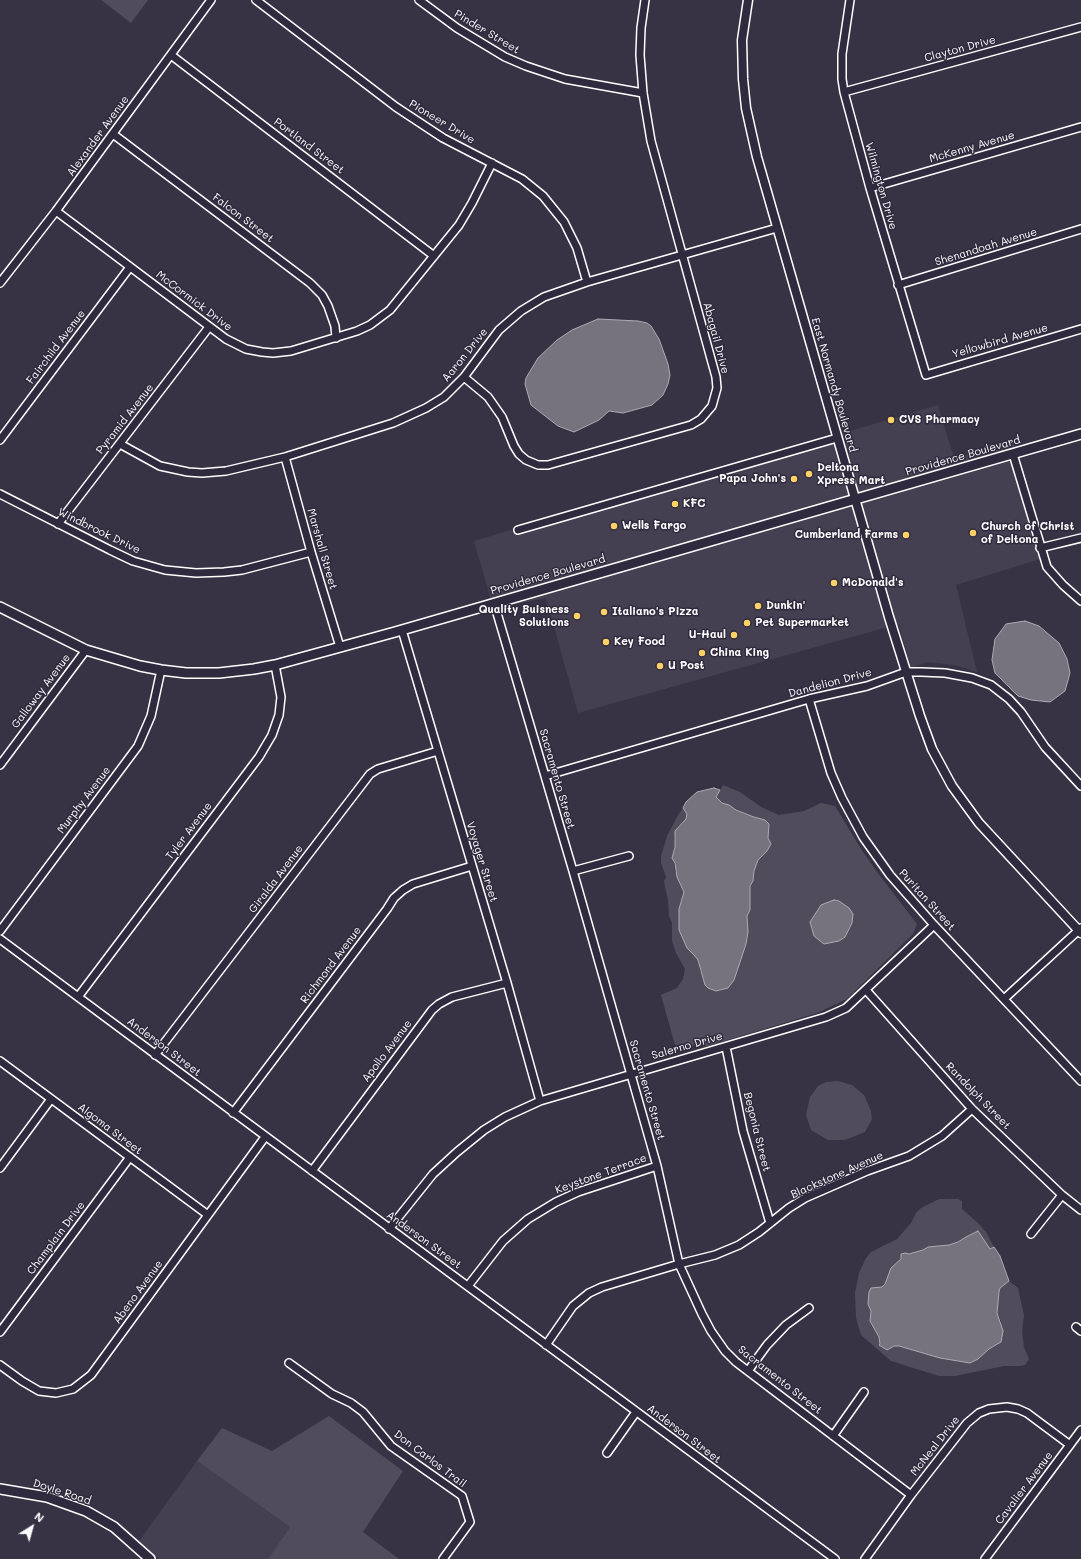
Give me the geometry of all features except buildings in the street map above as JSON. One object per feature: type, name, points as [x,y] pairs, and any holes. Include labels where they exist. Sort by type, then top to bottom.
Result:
[{"type":"main road","name":"Providence Boulevard","points":[[0,607],[86,650],[133,664],[161,670],[219,673],[254,669],[275,665],[402,630],[1081,434]]},
{"type":"main road","name":"Doyle Road","points":[[0,1489],[46,1497],[86,1512],[114,1527],[150,1559]]},
{"type":"street","name":"Alexander Avenue","points":[[0,283],[56,211],[211,0]]},
{"type":"street","name":"Pioneer Drive","points":[[256,0],[396,107],[443,138],[522,179],[542,196],[564,222],[577,248],[587,282]]},
{"type":"street","name":"Pinder Street","points":[[419,0],[457,28],[505,57],[526,66],[565,79],[643,93]]},
{"type":"street","name":"Abagail Drive","points":[[464,377],[488,397],[499,412],[510,432],[514,446],[519,454],[526,460],[538,465],[548,465],[563,461],[691,424],[701,419],[712,406],[717,388],[716,382],[651,141],[643,93],[640,55],[641,28],[645,0]]},
{"type":"street","name":"East Normandy Boulevard","points":[[748,0],[742,40],[743,79],[746,108],[757,157],[837,438],[906,672],[932,749],[952,786],[979,822],[1080,930]]},
{"type":"street","name":"Wilmington Drive","points":[[850,0],[842,54],[842,79],[844,92],[898,285],[926,375]]},
{"type":"street","name":"Clayton Drive","points":[[844,92],[1081,27]]},
{"type":"street","name":"Portland Street","points":[[171,55],[434,256]]},
{"type":"street","name":"McKenny Avenue","points":[[870,188],[1081,127]]},
{"type":"street","name":"Falcon Street","points":[[113,134],[310,283],[322,296],[328,306],[336,338]]},
{"type":"street","name":"McCormick Drive","points":[[56,211],[226,340],[246,348],[262,352],[292,351],[357,331],[370,325],[390,310],[459,225],[492,163]]},
{"type":"street","name":"Aaron Drive","points":[[120,444],[160,466],[188,472],[226,471],[286,457],[394,423],[426,408],[444,397],[464,377],[499,330],[521,311],[544,297],[587,282],[777,228]]},
{"type":"street","name":"Shenandoah Avenue","points":[[898,285],[1081,229]]},
{"type":"street","name":"Fairchild Avenue","points":[[0,440],[130,267]]},
{"type":"street","name":"Pyramid Avenue","points":[[58,524],[209,327]]},
{"type":"street","name":"Yellowbird Avenue","points":[[926,375],[1081,329]]},
{"type":"street","points":[[518,530],[837,438]]},
{"type":"street","points":[[1013,454],[1040,548],[1047,567],[1063,585],[1081,601]]},
{"type":"street","name":"Marshall Street","points":[[286,457],[311,552],[340,647]]},
{"type":"street","name":"Windbrook Drive","points":[[0,494],[133,561],[165,570],[196,573],[242,570],[311,552]]},
{"type":"street","points":[[1040,548],[1081,538]]},
{"type":"street","name":"Sacramento Street","points":[[494,603],[573,871],[657,1166],[680,1264],[710,1331],[725,1351],[748,1371],[911,1495]]},
{"type":"street","name":"Voyager Street","points":[[402,630],[507,983],[540,1101]]},
{"type":"street","name":"Galloway Avenue","points":[[0,765],[86,650]]},
{"type":"street","name":"Tyler Avenue","points":[[78,997],[259,757],[272,735],[279,714],[281,697],[275,665]]},
{"type":"street","name":"Murphy Avenue","points":[[0,931],[138,746],[151,716],[161,670]]},
{"type":"street","name":"Dandelion Drive","points":[[544,776],[809,699],[867,686],[906,672],[945,673],[972,678],[991,685],[1009,699],[1021,712],[1045,747],[1081,786]]},
{"type":"street","name":"Puritan Street","points":[[809,699],[831,773],[842,798],[863,837],[890,875],[934,925],[1081,1081]]},
{"type":"street","name":"Giralda Avenue","points":[[155,1055],[370,774],[378,769],[438,751]]},
{"type":"street","points":[[573,871],[629,856]]},
{"type":"street","name":"Richmond Avenue","points":[[233,1113],[394,898],[413,884],[472,866]]},
{"type":"street","name":"Salerno Drive","points":[[389,1228],[433,1174],[484,1130],[505,1117],[540,1101],[826,1017],[846,1008],[934,925]]},
{"type":"street","points":[[1004,999],[1080,930]]},
{"type":"street","name":"Anderson Street","points":[[0,939],[835,1559]]},
{"type":"street","name":"Apollo Avenue","points":[[312,1171],[432,1010],[452,997],[507,983]]},
{"type":"street","name":"Randolph Street","points":[[866,990],[972,1109],[1062,1195],[1081,1210]]},
{"type":"street","name":"Begonia Street","points":[[726,1047],[743,1131],[770,1223]]},
{"type":"street","name":"Algoma Street","points":[[0,1061],[208,1215]]},
{"type":"street","points":[[0,1168],[51,1099]]},
{"type":"street","name":"Blackstone Avenue","points":[[546,1345],[573,1306],[589,1293],[602,1287],[714,1255],[739,1244],[759,1232],[788,1208],[805,1198],[909,1156],[942,1136],[972,1109]]},
{"type":"street","name":"Abeno Avenue","points":[[0,1365],[39,1391],[56,1393],[73,1388],[91,1375],[265,1137]]},
{"type":"street","name":"Champlain Drive","points":[[0,1332],[130,1158]]},
{"type":"street","name":"Keystone Terrace","points":[[468,1286],[503,1241],[528,1219],[556,1202],[578,1192],[657,1166]]},
{"type":"street","points":[[1031,1234],[1062,1195]]},
{"type":"street","points":[[748,1371],[767,1345],[786,1325],[809,1308]]},
{"type":"street","name":"Don Carlos Trail","points":[[289,1363],[332,1394],[363,1412],[391,1446],[462,1496],[470,1522],[443,1559]]},
{"type":"street","points":[[833,1436],[864,1392]]},
{"type":"street","name":"McNeal Drive","points":[[865,1559],[911,1495],[966,1423],[979,1413],[989,1408],[1008,1407],[1018,1409],[1027,1413],[1070,1445]]},
{"type":"street","points":[[607,1453],[636,1412]]},
{"type":"street","name":"Cavalier Avenue","points":[[985,1559],[1081,1430]]},
{"type":"shaded area","points":[[101,0],[148,0],[131,23]]},
{"type":"shaded area","points":[[598,319],[638,321],[647,323],[651,326],[659,339],[668,364],[670,375],[663,395],[652,405],[623,413],[609,411],[599,420],[574,432],[558,426],[531,405],[525,384],[526,378],[538,358],[557,340],[572,330]]},
{"type":"shaded area","points":[[938,405],[954,458],[1014,442],[1016,449],[858,494],[840,434]]},
{"type":"shaded area","points":[[835,442],[851,496],[491,600],[474,541],[514,529],[515,534]]},
{"type":"shaded area","points":[[1011,459],[1040,559],[956,585],[977,672],[954,665],[927,662],[911,668],[899,625],[895,625],[860,501]]},
{"type":"shaded area","points":[[853,503],[888,627],[578,713],[546,598],[499,606]]},
{"type":"shaded area","points":[[1025,621],[1039,626],[1059,643],[1067,659],[1070,673],[1065,691],[1050,702],[1031,700],[1018,696],[995,673],[992,660],[995,639],[1006,624]]},
{"type":"shaded area","points":[[723,785],[740,792],[761,807],[779,815],[804,811],[821,803],[835,806],[861,849],[917,924],[913,934],[847,999],[817,1013],[708,1046],[675,1045],[661,995],[677,988],[683,979],[685,969],[676,953],[672,941],[672,923],[669,916],[668,900],[664,881],[666,877],[661,863],[661,856],[667,836],[683,808],[687,814],[686,819],[679,826],[674,837],[675,843],[673,854],[675,871],[684,892],[679,909],[679,930],[687,948],[698,960],[700,970],[708,988],[716,991],[723,990],[734,980],[746,944],[747,916],[750,910],[750,886],[753,881],[754,871],[758,860],[771,844],[768,838],[769,824],[765,820],[754,817],[722,803],[716,797]],"holes":[[[819,907],[833,942],[828,943],[810,922]]]},
{"type":"shaded area","points":[[714,788],[720,790],[716,797],[722,803],[729,805],[736,810],[765,820],[769,824],[768,838],[771,844],[767,851],[758,860],[754,871],[753,881],[750,886],[750,910],[747,916],[748,932],[746,944],[734,980],[728,988],[716,991],[705,985],[698,960],[687,948],[679,930],[679,909],[684,892],[677,877],[675,863],[672,858],[675,847],[675,831],[686,819],[687,814],[683,808],[686,802],[697,792]]},
{"type":"shaded area","points":[[834,900],[839,901],[849,908],[853,914],[852,923],[845,937],[839,941],[824,944],[814,936],[810,922],[821,905]]},
{"type":"shaded area","points":[[838,1081],[852,1085],[864,1095],[871,1111],[872,1119],[865,1132],[845,1140],[828,1140],[811,1130],[806,1115],[810,1097],[818,1086],[826,1082]]},
{"type":"shaded area","points":[[939,1199],[958,1199],[962,1201],[962,1209],[986,1232],[994,1247],[990,1250],[975,1232],[958,1242],[949,1245],[928,1247],[909,1254],[905,1253],[899,1262],[891,1268],[888,1279],[882,1287],[871,1288],[868,1304],[871,1311],[871,1324],[879,1337],[880,1344],[889,1349],[894,1346],[899,1346],[978,1359],[989,1349],[998,1345],[1001,1321],[997,1313],[999,1292],[1000,1288],[1009,1281],[1018,1288],[1024,1315],[1022,1332],[1024,1347],[1029,1359],[1025,1365],[1004,1366],[955,1376],[939,1376],[891,1361],[861,1335],[856,1318],[855,1293],[859,1273],[866,1258],[871,1252],[897,1239],[911,1223],[916,1213],[921,1208]]},
{"type":"shaded area","points":[[978,1231],[990,1249],[994,1247],[1000,1256],[1009,1281],[1000,1288],[999,1292],[997,1313],[1003,1331],[1001,1342],[970,1363],[940,1358],[899,1346],[894,1346],[887,1350],[879,1345],[879,1337],[870,1321],[871,1311],[868,1304],[869,1292],[871,1288],[882,1287],[885,1284],[891,1268],[901,1259],[901,1254],[909,1254],[928,1247],[949,1245],[958,1242]]},
{"type":"shaded area","points":[[329,1416],[403,1471],[363,1532],[399,1559],[268,1559],[290,1527],[197,1461],[222,1428],[272,1451]]},
{"type":"shaded area","points":[[197,1461],[290,1527],[268,1559],[159,1559],[139,1541]]},
{"type":"place","name":"CVS Pharmacy","points":[[891,420]]},
{"type":"place","name":"Deltona Xpress Mart","points":[[809,474]]},
{"type":"place","name":"Papa John's","points":[[794,479]]},
{"type":"place","name":"KFC","points":[[675,504]]},
{"type":"place","name":"Wells Fargo","points":[[614,526]]},
{"type":"place","name":"Church of Christ of Deltona","points":[[973,533]]},
{"type":"place","name":"Cumberland Farms","points":[[906,535]]},
{"type":"place","name":"McDonald's","points":[[834,583]]},
{"type":"place","name":"Dunkin'","points":[[758,606]]},
{"type":"place","name":"Italiano's Pizza","points":[[604,612]]},
{"type":"place","name":"Quality Buisness Solutions","points":[[577,616]]},
{"type":"place","name":"Pet Supermarket","points":[[747,623]]},
{"type":"place","name":"U-Haul","points":[[734,635]]},
{"type":"place","name":"Key Food","points":[[606,642]]},
{"type":"place","name":"China King","points":[[702,653]]},
{"type":"place","name":"U Post","points":[[660,666]]}]
